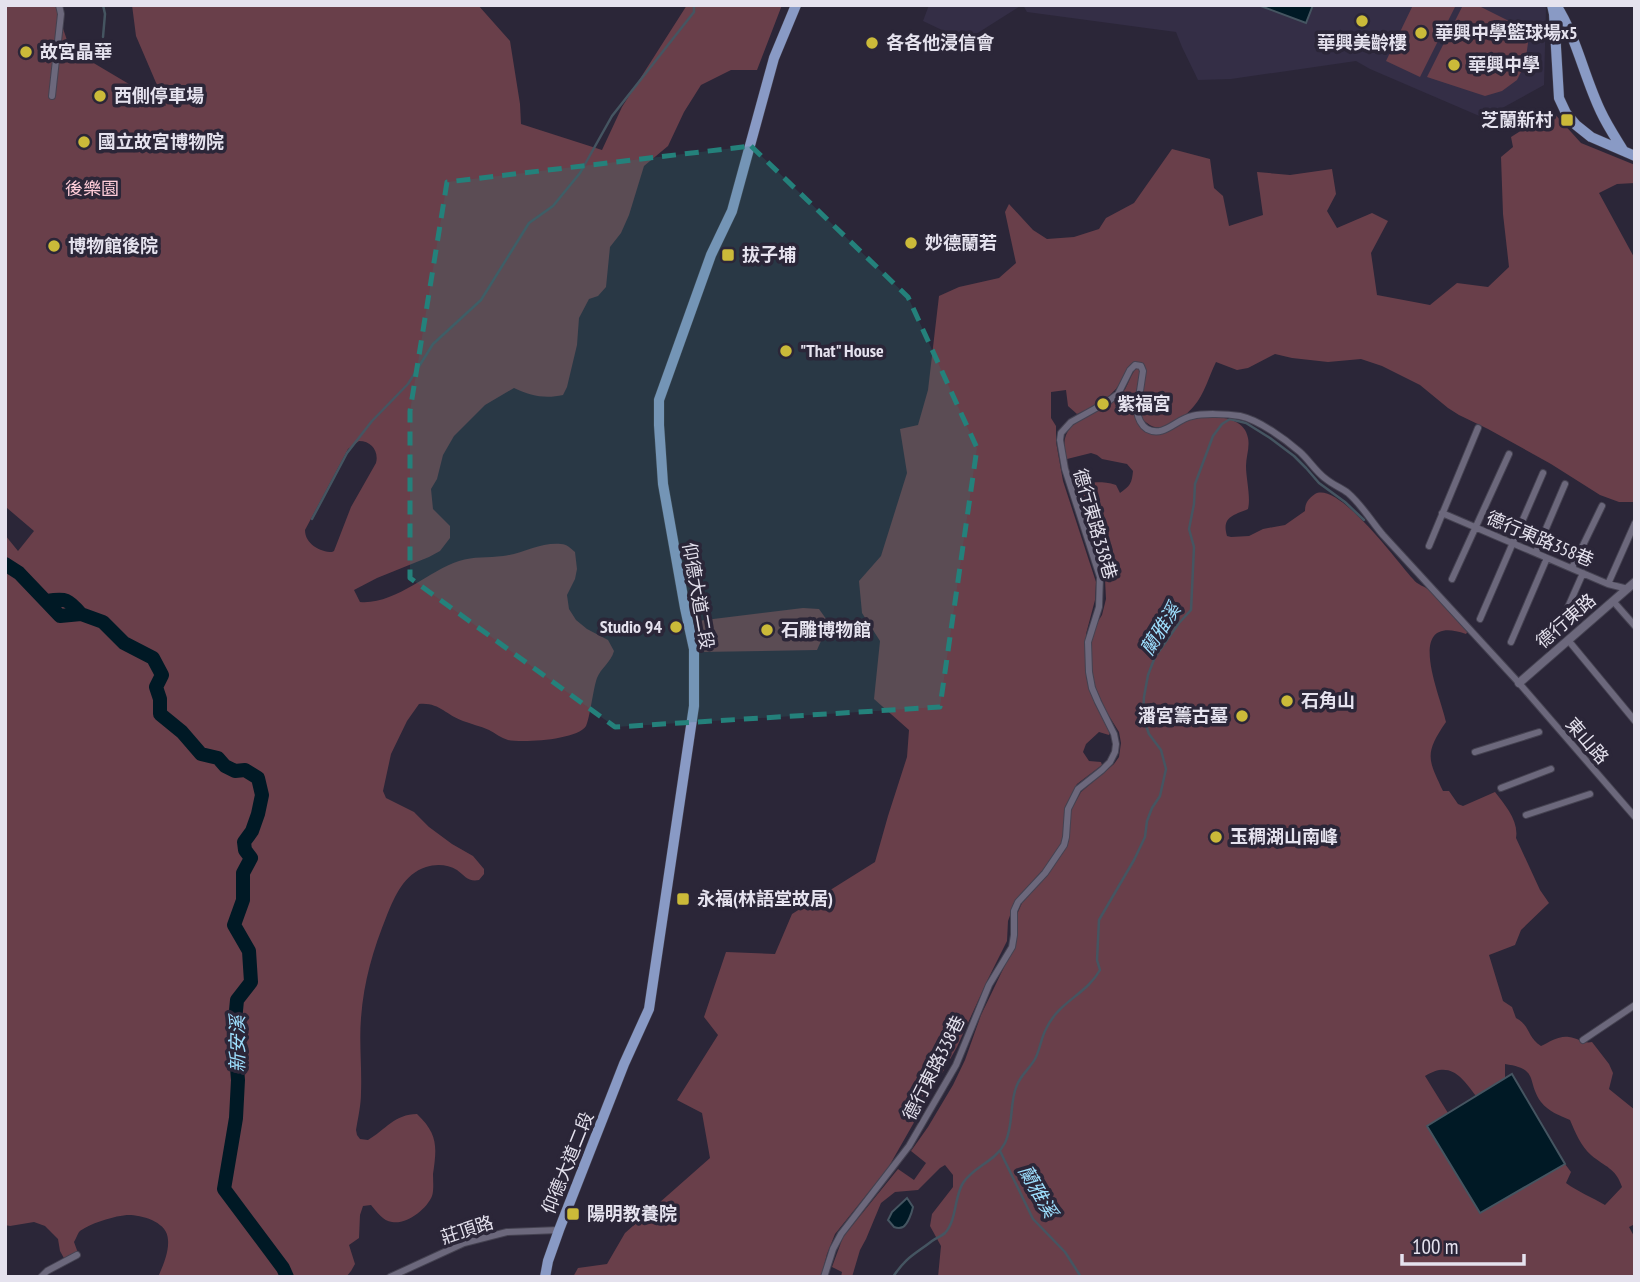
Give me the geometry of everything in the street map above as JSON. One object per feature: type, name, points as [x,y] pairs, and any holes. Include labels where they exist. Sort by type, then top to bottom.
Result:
[{"type":"main road","name":"仰德大道二段","points":[[545,1277],[558,1230],[649,1009],[694,706],[694,649],[663,484],[659,400],[711,255],[732,211],[774,58],[796,5]]},
{"type":"main road","points":[[1554,5],[1559,98],[1566,113],[1591,137],[1635,156]]},
{"type":"main road","points":[[1554,5],[1570,30],[1600,110],[1624,150]]},
{"type":"street","points":[[52,96],[61,14],[59,5]]},
{"type":"street","name":"德行東路338巷","points":[[824,1277],[841,1234],[909,1146],[956,1065],[989,985],[1012,947],[1017,902],[1045,873],[1064,845],[1068,809],[1078,789],[1102,771],[1115,752],[1114,734],[1092,688],[1089,672],[1088,642],[1099,607],[1100,577],[1060,451],[1061,433],[1071,422],[1114,398],[1135,365],[1141,366],[1143,371],[1137,404],[1141,424],[1149,430],[1160,431],[1194,415],[1209,415],[1240,416],[1266,427],[1299,451],[1325,479],[1348,492],[1371,522],[1519,683]]},
{"type":"street","points":[[1429,546],[1478,428]]},
{"type":"street","points":[[1452,579],[1509,454]]},
{"type":"street","points":[[1480,619],[1544,473]]},
{"type":"street","points":[[1536,552],[1564,484]]},
{"type":"street","points":[[1572,568],[1602,506]]},
{"type":"street","name":"德行東路358巷","points":[[1442,513],[1608,584],[1631,585]]},
{"type":"street","points":[[1608,584],[1635,523]]},
{"type":"street","points":[[1511,642],[1547,558]]},
{"type":"street","points":[[1564,616],[1583,573]]},
{"type":"street","name":"德行東路","points":[[1519,683],[1631,585]]},
{"type":"street","points":[[1613,601],[1635,626]]},
{"type":"street","points":[[1568,640],[1635,721]]},
{"type":"street","name":"東山路","points":[[1519,683],[1635,817]]},
{"type":"street","points":[[1475,752],[1539,732]]},
{"type":"street","points":[[1501,788],[1551,769]]},
{"type":"street","points":[[1526,815],[1590,794]]},
{"type":"street","points":[[1583,1040],[1635,1005]]},
{"type":"street","name":"莊頂路","points":[[390,1277],[464,1243],[507,1232],[558,1230]]},
{"type":"street","points":[[41,1277],[78,1255]]},
{"type":"highlighted area","points":[[751,146],[908,297],[977,448],[940,707],[615,727],[410,578],[410,411],[447,182]]},
{"type":"shaded area","points":[[929,5],[1022,5],[965,41],[923,21]]},
{"type":"shaded area","name":"華興中學","points":[[1023,5],[1544,5],[1544,85],[1484,118],[1356,61],[1231,79],[1198,80],[1176,32],[1027,12]]},
{"type":"green space","name":"後樂園","points":[[5,5],[55,5],[70,49],[166,106],[136,36],[132,5],[478,5],[510,41],[521,124],[602,150],[622,107],[687,5],[782,5],[757,70],[731,70],[701,85],[684,112],[668,146],[644,166],[629,215],[621,233],[610,247],[606,287],[598,296],[589,299],[579,318],[577,345],[563,395],[538,396],[514,388],[485,405],[454,436],[443,455],[437,479],[431,489],[433,509],[450,526],[450,538],[440,551],[429,557],[354,590],[360,602],[373,602],[399,593],[459,561],[510,555],[546,545],[563,544],[575,552],[577,569],[567,595],[569,609],[576,620],[587,629],[608,640],[614,651],[597,678],[586,726],[581,731],[549,739],[508,740],[437,707],[419,704],[407,721],[391,754],[383,791],[386,798],[414,812],[429,827],[473,856],[484,869],[484,874],[479,880],[475,880],[446,866],[433,865],[418,870],[406,880],[397,893],[377,941],[362,1004],[361,1098],[357,1135],[360,1139],[368,1140],[396,1120],[417,1114],[429,1128],[434,1141],[433,1191],[426,1206],[403,1221],[389,1221],[380,1216],[371,1205],[363,1206],[359,1238],[349,1245],[355,1264],[346,1277],[158,1277],[167,1254],[167,1234],[155,1222],[137,1216],[111,1218],[83,1229],[74,1242],[78,1253],[65,1260],[58,1239],[45,1226],[34,1222],[5,1225],[5,535],[18,551],[34,531],[5,509]],"holes":[[[359,441],[374,448],[376,463],[351,507],[334,551],[327,552],[310,543],[305,530],[348,449]]]},
{"type":"green space","name":"華興中學籃球場x5","points":[[1413,5],[1456,5],[1420,77],[1386,61]]},
{"type":"green space","points":[[1463,5],[1477,5],[1525,29],[1528,43],[1525,64],[1517,80],[1502,91],[1485,96],[1427,77]]},
{"type":"green space","points":[[1552,111],[1581,143],[1635,165],[1635,183],[1617,184],[1599,193],[1635,259],[1635,502],[1619,502],[1600,495],[1551,464],[1459,415],[1420,385],[1361,359],[1328,362],[1275,354],[1248,368],[1237,370],[1216,362],[1198,402],[1179,420],[1159,428],[1147,423],[1142,417],[1140,400],[1145,371],[1135,362],[1110,394],[1077,414],[1068,406],[1066,390],[1051,392],[1051,418],[1056,426],[1063,481],[1096,582],[1095,600],[1086,634],[1086,677],[1095,704],[1110,732],[1109,735],[1099,732],[1086,744],[1083,752],[1089,761],[1101,762],[1102,765],[1077,784],[1065,807],[1061,845],[1043,870],[1016,899],[1008,921],[1007,941],[957,1047],[888,1168],[835,1234],[821,1277],[573,1277],[578,1268],[607,1264],[625,1233],[710,1158],[702,1113],[677,1100],[718,1035],[704,1017],[726,952],[775,954],[792,914],[875,862],[907,757],[909,730],[874,699],[880,641],[862,613],[859,581],[881,556],[907,473],[900,429],[918,425],[928,390],[939,296],[959,287],[999,278],[1016,263],[1005,212],[1009,204],[1033,230],[1047,239],[1074,237],[1099,229],[1106,218],[1134,203],[1172,149],[1210,159],[1214,188],[1223,196],[1229,226],[1263,215],[1257,172],[1290,175],[1332,169],[1336,194],[1327,211],[1337,228],[1372,213],[1388,221],[1371,253],[1377,295],[1430,305],[1457,283],[1488,287],[1509,267],[1503,214],[1501,157],[1513,147],[1511,137]]},
{"type":"green space","points":[[1137,367],[1141,370],[1135,397],[1135,414],[1137,421],[1151,433],[1182,421],[1204,417],[1232,420],[1245,430],[1248,441],[1248,509],[1230,517],[1226,524],[1227,536],[1249,536],[1263,529],[1285,525],[1305,511],[1306,503],[1315,494],[1325,493],[1353,511],[1415,581],[1430,591],[1468,631],[1466,634],[1447,630],[1435,635],[1430,645],[1433,677],[1446,722],[1431,749],[1432,764],[1443,791],[1449,791],[1458,804],[1463,806],[1495,792],[1513,819],[1516,838],[1540,890],[1549,903],[1521,930],[1515,945],[1489,955],[1503,1001],[1512,1007],[1516,1018],[1541,1046],[1566,1037],[1592,1042],[1613,1073],[1609,1089],[1635,1110],[1635,1224],[1629,1227],[1635,1238],[1635,1277],[938,1277],[941,1246],[930,1226],[932,1214],[953,1187],[953,1175],[945,1165],[918,1190],[895,1192],[881,1203],[860,1250],[852,1277],[841,1277],[842,1272],[832,1267],[843,1237],[898,1169],[914,1180],[926,1163],[911,1151],[953,1085],[965,1060],[981,1015],[1014,948],[1018,912],[1022,903],[1067,845],[1070,812],[1081,792],[1119,757],[1119,732],[1094,684],[1092,671],[1092,636],[1106,599],[1105,579],[1075,482],[1116,485],[1120,493],[1130,484],[1133,471],[1127,464],[1102,459],[1091,453],[1067,459],[1064,445],[1066,434],[1072,426],[1121,395]],"holes":[[[1505,1064],[1516,1066],[1528,1073],[1541,1102],[1554,1113],[1570,1120],[1587,1151],[1617,1176],[1622,1187],[1605,1205],[1566,1183],[1571,1172],[1565,1164],[1480,1213],[1427,1126],[1448,1113],[1425,1076],[1434,1071],[1448,1070],[1460,1077],[1476,1096],[1505,1078]]]},
{"type":"green space","points":[[803,608],[819,609],[829,623],[817,650],[699,652],[697,621]]},
{"type":"water","points":[[1258,5],[1313,5],[1306,23]]},
{"type":"water","points":[[1512,1074],[1565,1164],[1480,1213],[1427,1126]]},
{"type":"water","points":[[907,1198],[913,1207],[907,1223],[903,1227],[894,1227],[888,1220],[892,1212]]},
{"type":"waterway","points":[[103,5],[103,37]]},
{"type":"waterway","points":[[312,519],[347,453],[372,421],[408,384],[433,344],[481,300],[529,223],[553,206],[580,173],[612,116],[694,12],[694,5]]},
{"type":"waterway","name":"蘭雅溪","points":[[893,1277],[906,1261],[949,1228],[963,1183],[996,1155],[1005,1143],[1017,1085],[1035,1059],[1051,1019],[1087,986],[1100,970],[1097,960],[1099,920],[1145,837],[1147,821],[1160,796],[1166,769],[1161,750],[1149,734],[1143,717],[1144,697],[1155,657],[1191,610],[1194,547],[1189,529],[1195,484],[1213,436],[1222,424],[1230,419],[1246,423],[1294,456],[1319,483],[1364,520]]},
{"type":"waterway","name":"新安溪","points":[[5,564],[19,573],[60,616],[81,614],[103,622],[124,643],[153,658],[162,675],[156,687],[160,699],[160,714],[182,732],[201,754],[218,758],[225,766],[235,771],[245,770],[258,778],[262,795],[252,831],[244,842],[245,850],[251,858],[243,873],[243,900],[234,925],[249,951],[251,982],[237,1000],[234,1032],[238,1080],[236,1118],[224,1189],[287,1277]]},
{"type":"waterway","name":"新安溪","points":[[47,601],[66,601],[81,614]]},
{"type":"waterway","name":"蘭雅溪","points":[[1000,1151],[1033,1219],[1065,1252],[1081,1277]]},
{"type":"place","name":"華興美齡樓","points":[[1362,21]]},
{"type":"place","name":"華興中學籃球場x5","points":[[1421,33]]},
{"type":"place","name":"各各他浸信會","points":[[872,43]]},
{"type":"place","name":"故宮晶華","points":[[26,52]]},
{"type":"place","name":"華興中學","points":[[1454,65]]},
{"type":"place","name":"西側停車場","points":[[100,96]]},
{"type":"place","name":"芝蘭新村","points":[[1567,120]]},
{"type":"place","name":"國立故宮博物院","points":[[84,142]]},
{"type":"place","name":"妙德蘭若","points":[[911,243]]},
{"type":"place","name":"博物館後院","points":[[54,246]]},
{"type":"place","name":"拔子埔","points":[[728,255]]},
{"type":"place","name":"\"That\" House","points":[[786,351]]},
{"type":"place","name":"紫福宮","points":[[1103,404]]},
{"type":"place","name":"Studio 94","points":[[676,627]]},
{"type":"place","name":"石雕博物館","points":[[767,630]]},
{"type":"place","name":"石角山","points":[[1287,701]]},
{"type":"place","name":"潘宮籌古墓","points":[[1242,716]]},
{"type":"place","name":"玉稠湖山南峰","points":[[1216,837]]},
{"type":"place","name":"永福(林語堂故居)","points":[[683,899]]},
{"type":"place","name":"陽明教養院","points":[[573,1214]]}]
